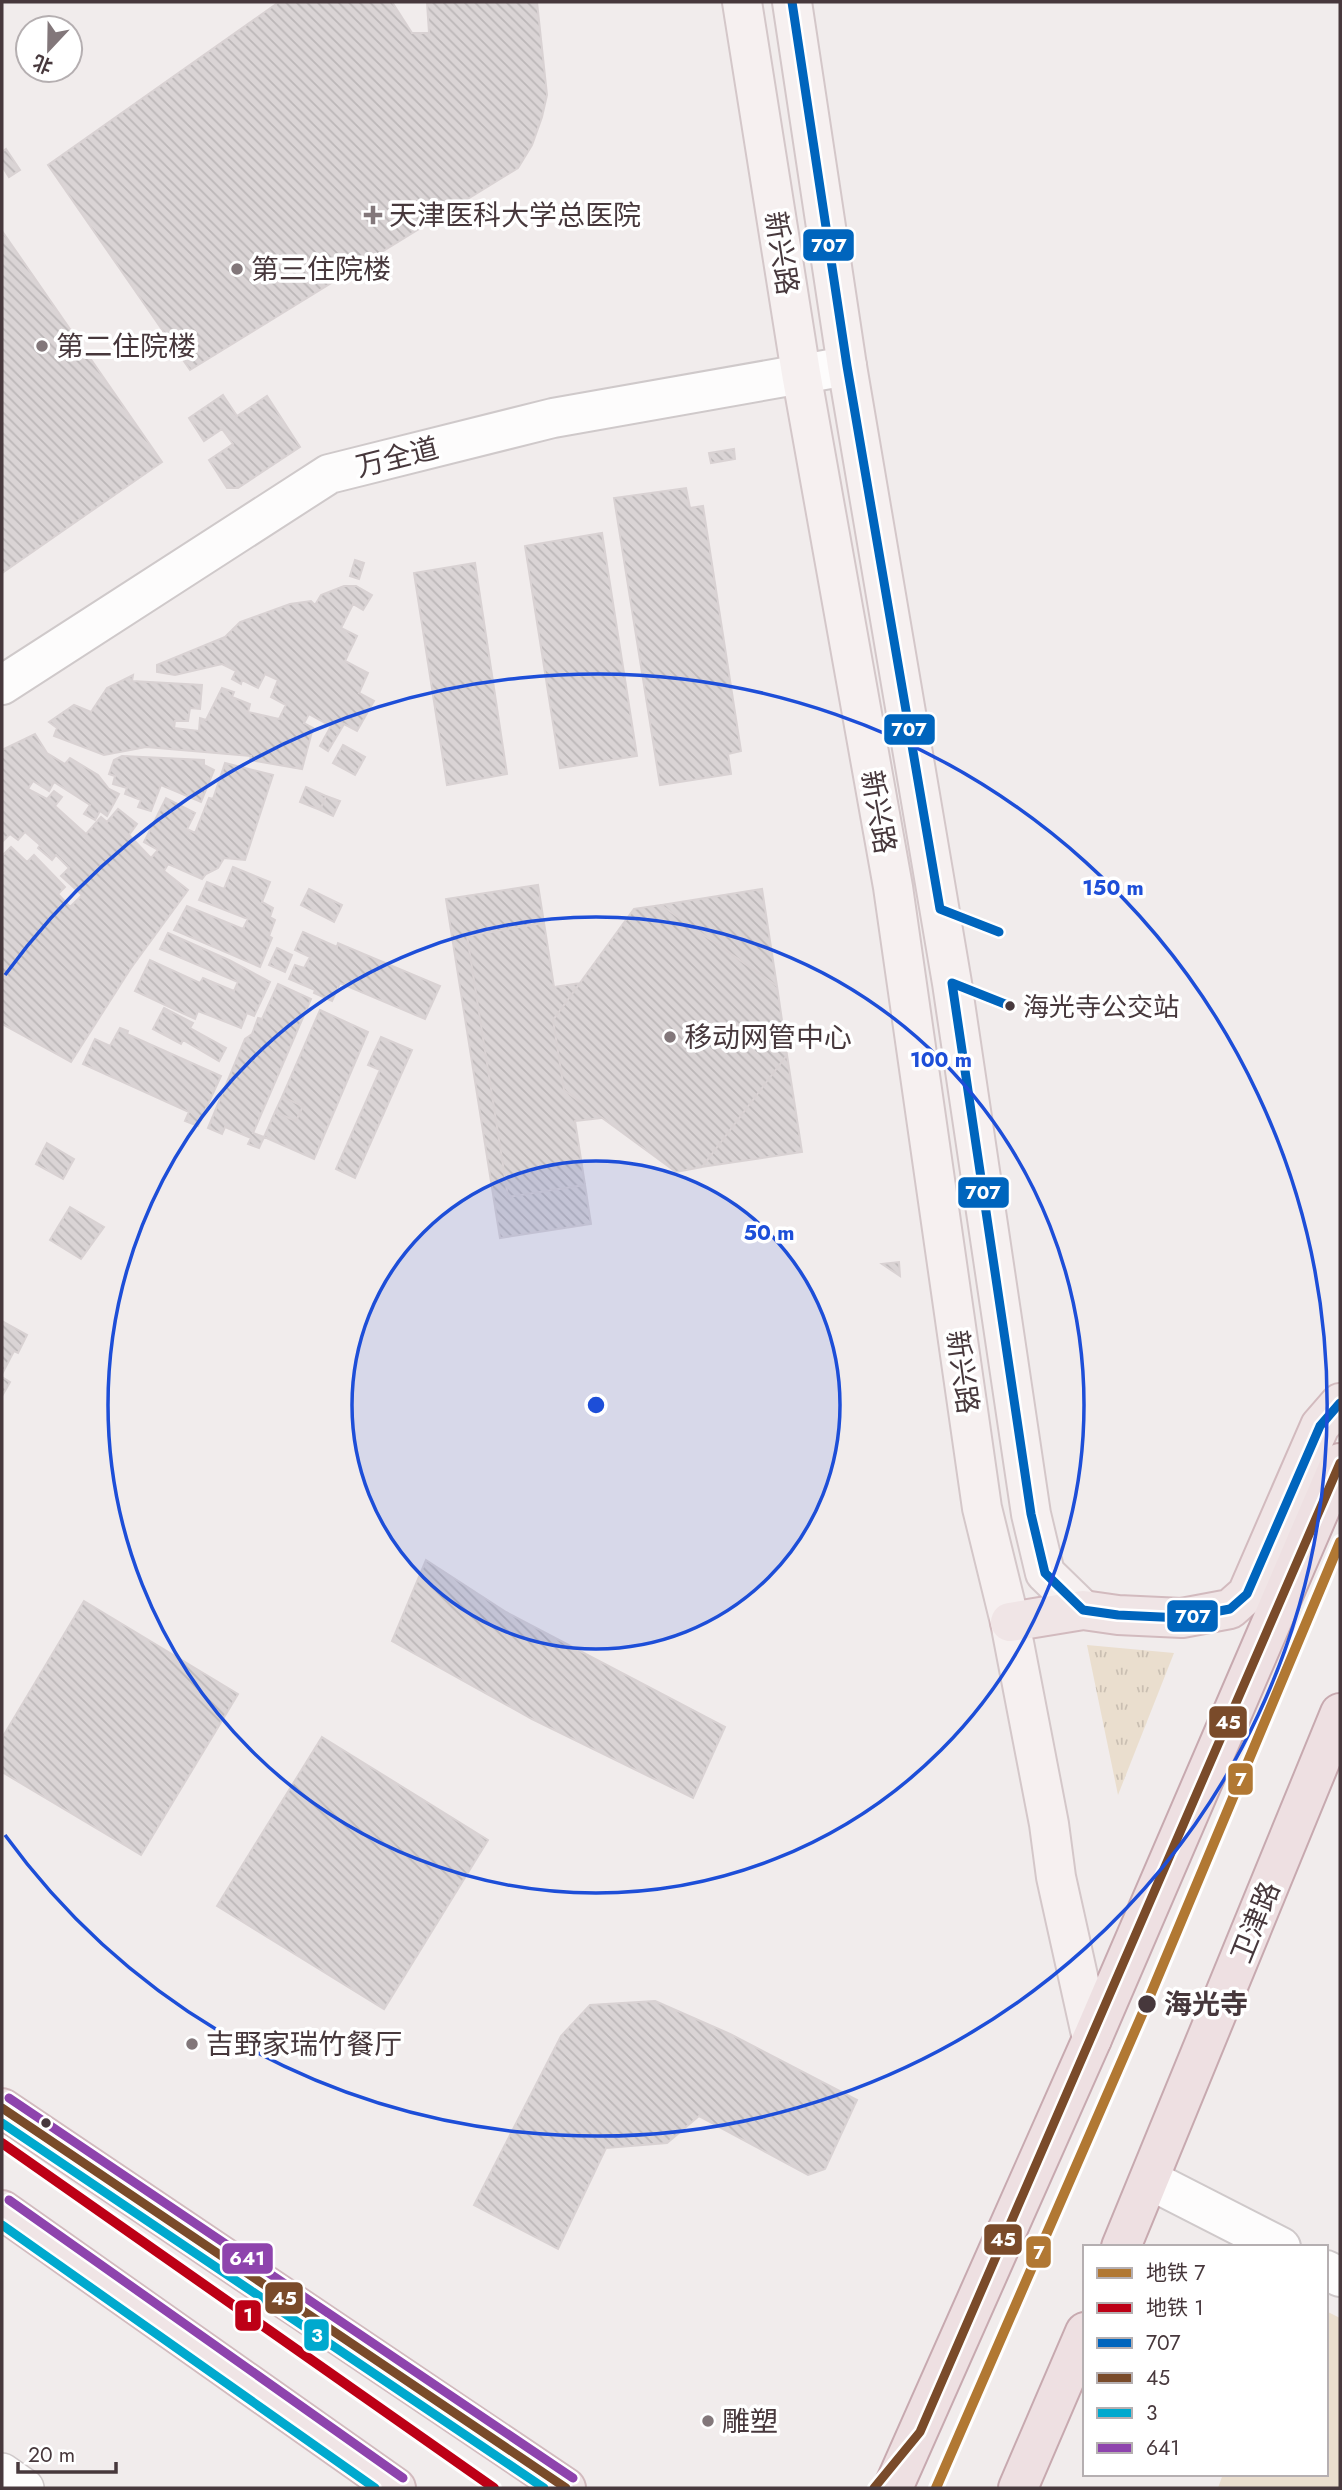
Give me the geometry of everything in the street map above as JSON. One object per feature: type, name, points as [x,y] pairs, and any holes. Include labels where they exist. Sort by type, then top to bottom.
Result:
[{"type":"highway","points":[[893,2488],[1092,2039],[1340,1463]]},
{"type":"highway","name":"卫津路","points":[[1122,2245],[1340,1713]]},
{"type":"highway","points":[[1018,2488],[1083,2337]]},
{"type":"highway","points":[[874,2488],[920,2432]]},
{"type":"highway","points":[[900,2488],[920,2432]]},
{"type":"main road","name":"新兴路","points":[[742,2],[801,373],[893,887],[982,1508],[1010,1622]]},
{"type":"main road","points":[[792,2],[847,366],[952,983],[1031,1514],[1045,1573],[1083,1609]]},
{"type":"main road","points":[[1092,2039],[1056,1877],[1010,1622],[1083,1609],[1118,1615],[1182,1618],[1230,1609],[1247,1594],[1320,1426],[1340,1403]]},
{"type":"main road","points":[[2,2108],[566,2488]]},
{"type":"main road","points":[[2,2210],[396,2488]]},
{"type":"street","name":"万全道","points":[[2,685],[329,474],[553,418],[847,366]]},
{"type":"street","points":[[1150,2180],[1277,2245]]},
{"type":"street","points":[[2,2472],[25,2488]]},
{"type":"green space","points":[[1087,1645],[1174,1653],[1118,1795]]},
{"type":"green space","points":[[1328,2312],[1340,2318],[1340,2488],[1218,2488],[1222,2476],[1328,2476]]},
{"type":"building","name":"第三住院楼","points":[[279,2],[392,2],[412,33],[429,33],[427,2],[537,2],[547,95],[542,117],[532,145],[518,168],[190,370],[48,165]]},
{"type":"building","points":[[6,149],[20,170],[9,177],[2,166],[2,152]]},
{"type":"building","name":"第二住院楼","points":[[2,231],[162,462],[2,573]]},
{"type":"building","points":[[223,395],[237,416],[267,396],[300,447],[238,488],[227,488],[209,460],[233,444],[222,429],[204,441],[189,418]]},
{"type":"building","points":[[734,449],[735,459],[711,463],[709,453]]},
{"type":"building","points":[[686,488],[690,508],[703,506],[741,751],[728,754],[731,774],[660,785],[614,498]]},
{"type":"building","points":[[602,533],[637,756],[560,768],[525,546]]},
{"type":"building","points":[[355,560],[364,563],[359,579],[350,576]]},
{"type":"building","points":[[475,563],[507,774],[447,785],[414,573]]},
{"type":"building","points":[[344,586],[356,586],[372,595],[363,610],[353,604],[341,628],[357,636],[345,661],[368,673],[359,693],[374,701],[357,731],[344,724],[328,751],[320,746],[331,726],[309,714],[304,723],[313,728],[302,769],[250,760],[251,756],[146,747],[104,755],[54,736],[57,728],[49,722],[74,705],[91,712],[107,688],[133,675],[132,681],[202,685],[200,709],[190,708],[188,721],[175,721],[174,728],[199,731],[200,718],[206,720],[222,688],[234,692],[232,697],[250,704],[248,712],[279,719],[286,705],[271,697],[278,680],[265,674],[258,688],[242,680],[241,684],[232,679],[236,671],[222,664],[175,675],[157,672],[157,665],[225,637],[240,622],[290,604],[311,601],[315,605],[321,595]]},
{"type":"building","points":[[35,734],[47,753],[65,764],[70,758],[98,775],[109,789],[119,794],[107,816],[100,811],[95,820],[84,814],[90,805],[54,782],[49,791],[33,781],[28,789],[47,799],[54,791],[62,797],[55,806],[86,834],[101,817],[107,822],[118,809],[137,824],[129,835],[151,858],[158,850],[144,842],[166,798],[195,813],[187,829],[195,833],[209,798],[213,799],[225,763],[273,775],[245,860],[224,858],[218,868],[202,879],[168,864],[164,871],[188,890],[131,968],[71,1062],[2,1024],[2,874],[5,871],[2,867],[2,856],[11,847],[27,862],[34,855],[65,887],[58,894],[70,907],[82,895],[61,876],[69,868],[56,855],[52,860],[25,832],[18,840],[10,834],[2,842],[2,750]]},
{"type":"building","points":[[343,745],[365,757],[355,775],[333,763]]},
{"type":"building","points":[[122,756],[204,760],[204,765],[214,770],[201,802],[161,785],[151,811],[138,807],[141,800],[125,794],[127,788],[113,784],[115,776],[109,774],[114,760]]},
{"type":"building","points":[[306,787],[326,796],[320,810],[300,802]]},
{"type":"building","points":[[326,796],[340,801],[333,816],[320,810]]},
{"type":"building","points":[[233,867],[270,882],[262,902],[273,908],[270,917],[275,920],[269,936],[272,938],[260,967],[174,930],[187,906],[243,929],[248,919],[199,900],[207,882],[224,889]]},
{"type":"building","points":[[538,885],[544,923],[467,936],[508,1197],[585,1185],[591,1224],[500,1238],[446,899]]},
{"type":"building","points":[[309,889],[342,905],[334,922],[301,905]]},
{"type":"building","points":[[762,889],[777,986],[661,905]]},
{"type":"building","name":"移动网管中心","points":[[661,905],[777,986],[787,1055],[702,1167],[676,1172],[564,1090],[553,1020],[634,909]]},
{"type":"building","points":[[544,923],[554,987],[580,983],[553,1020],[564,1090],[601,1118],[575,1121],[585,1185],[508,1197],[467,936]]},
{"type":"building","points":[[303,932],[337,947],[338,943],[440,986],[425,1019],[340,983],[332,1001],[289,979],[295,965],[304,968],[310,957],[295,950]]},
{"type":"building","points":[[168,933],[270,982],[254,1016],[247,1013],[241,1028],[198,1011],[195,1019],[135,991],[150,960],[200,983],[203,978],[234,991],[238,982],[160,949]]},
{"type":"building","points":[[277,948],[292,955],[285,972],[269,965]]},
{"type":"building","points":[[278,984],[311,999],[253,1133],[264,1137],[259,1148],[248,1144],[251,1138],[225,1127],[222,1134],[208,1128],[245,1039],[252,1034],[258,1018],[262,1019]]},
{"type":"building","points":[[164,1008],[193,1023],[190,1028],[226,1048],[219,1061],[183,1040],[181,1044],[153,1029]]},
{"type":"building","points":[[320,1010],[368,1032],[314,1159],[264,1137],[275,1112],[296,1121],[303,1106],[282,1097]]},
{"type":"building","points":[[120,1028],[128,1031],[127,1034],[221,1076],[198,1126],[185,1121],[189,1112],[83,1064],[95,1039],[110,1046]]},
{"type":"building","points":[[381,1037],[412,1050],[355,1178],[336,1169],[380,1070],[368,1065]]},
{"type":"building","points":[[787,1055],[802,1152],[702,1167]]},
{"type":"building","points":[[282,1097],[303,1106],[296,1121],[275,1112]]},
{"type":"building","points":[[47,1143],[74,1159],[63,1179],[36,1164]]},
{"type":"building","points":[[70,1207],[104,1227],[81,1259],[50,1240]]},
{"type":"building","points":[[899,1262],[900,1276],[882,1264]]},
{"type":"building","points":[[2,1321],[27,1335],[18,1353],[14,1351],[2,1374]]},
{"type":"building","points":[[2,1377],[10,1382],[2,1396]]},
{"type":"building","points":[[426,1560],[506,1612],[725,1727],[693,1798],[532,1719],[392,1641]]},
{"type":"building","points":[[84,1601],[238,1694],[141,1855],[2,1772],[2,1738]]},
{"type":"building","points":[[322,1737],[488,1840],[384,2009],[217,1906]]},
{"type":"building","points":[[655,2001],[730,2034],[857,2100],[825,2169],[808,2175],[699,2116],[667,2143],[606,2148],[558,2249],[474,2205],[561,2036],[590,2005]]},
{"type":"metro line","name":"7","points":[[936,2488],[1144,2010],[1340,1542]]},
{"type":"metro line","name":"1","points":[[2,2143],[494,2488]]},
{"type":"transit line","name":"707","points":[[792,2],[847,366],[940,909],[999,932]]},
{"type":"transit line","name":"707","points":[[1010,1006],[952,983],[1031,1514],[1045,1573],[1083,1610],[1118,1615],[1182,1618],[1230,1609],[1247,1594],[1320,1426],[1340,1403]]},
{"type":"transit line","name":"45","points":[[874,2488],[920,2432],[1340,1463]]},
{"type":"transit line","name":"641","points":[[9,2098],[573,2478]]},
{"type":"transit line","name":"45","points":[[2,2108],[566,2488]]},
{"type":"transit line","name":"3","points":[[2,2123],[544,2488]]},
{"type":"transit line","name":"641","points":[[9,2200],[403,2478]]},
{"type":"transit line","name":"3","points":[[2,2225],[375,2488]]},
{"type":"place","name":"天津医科大学总医院","points":[[373,215]]},
{"type":"place","name":"第三住院楼","points":[[237,269]]},
{"type":"place","name":"第二住院楼","points":[[42,346]]},
{"type":"place","name":"海光寺公交站","points":[[1010,1006]]},
{"type":"place","name":"移动网管中心","points":[[670,1037]]},
{"type":"place","name":"海光寺","points":[[1147,2004]]},
{"type":"place","name":"吉野家瑞竹餐厅","points":[[192,2044]]},
{"type":"place","name":"雕塑","points":[[708,2421]]}]
